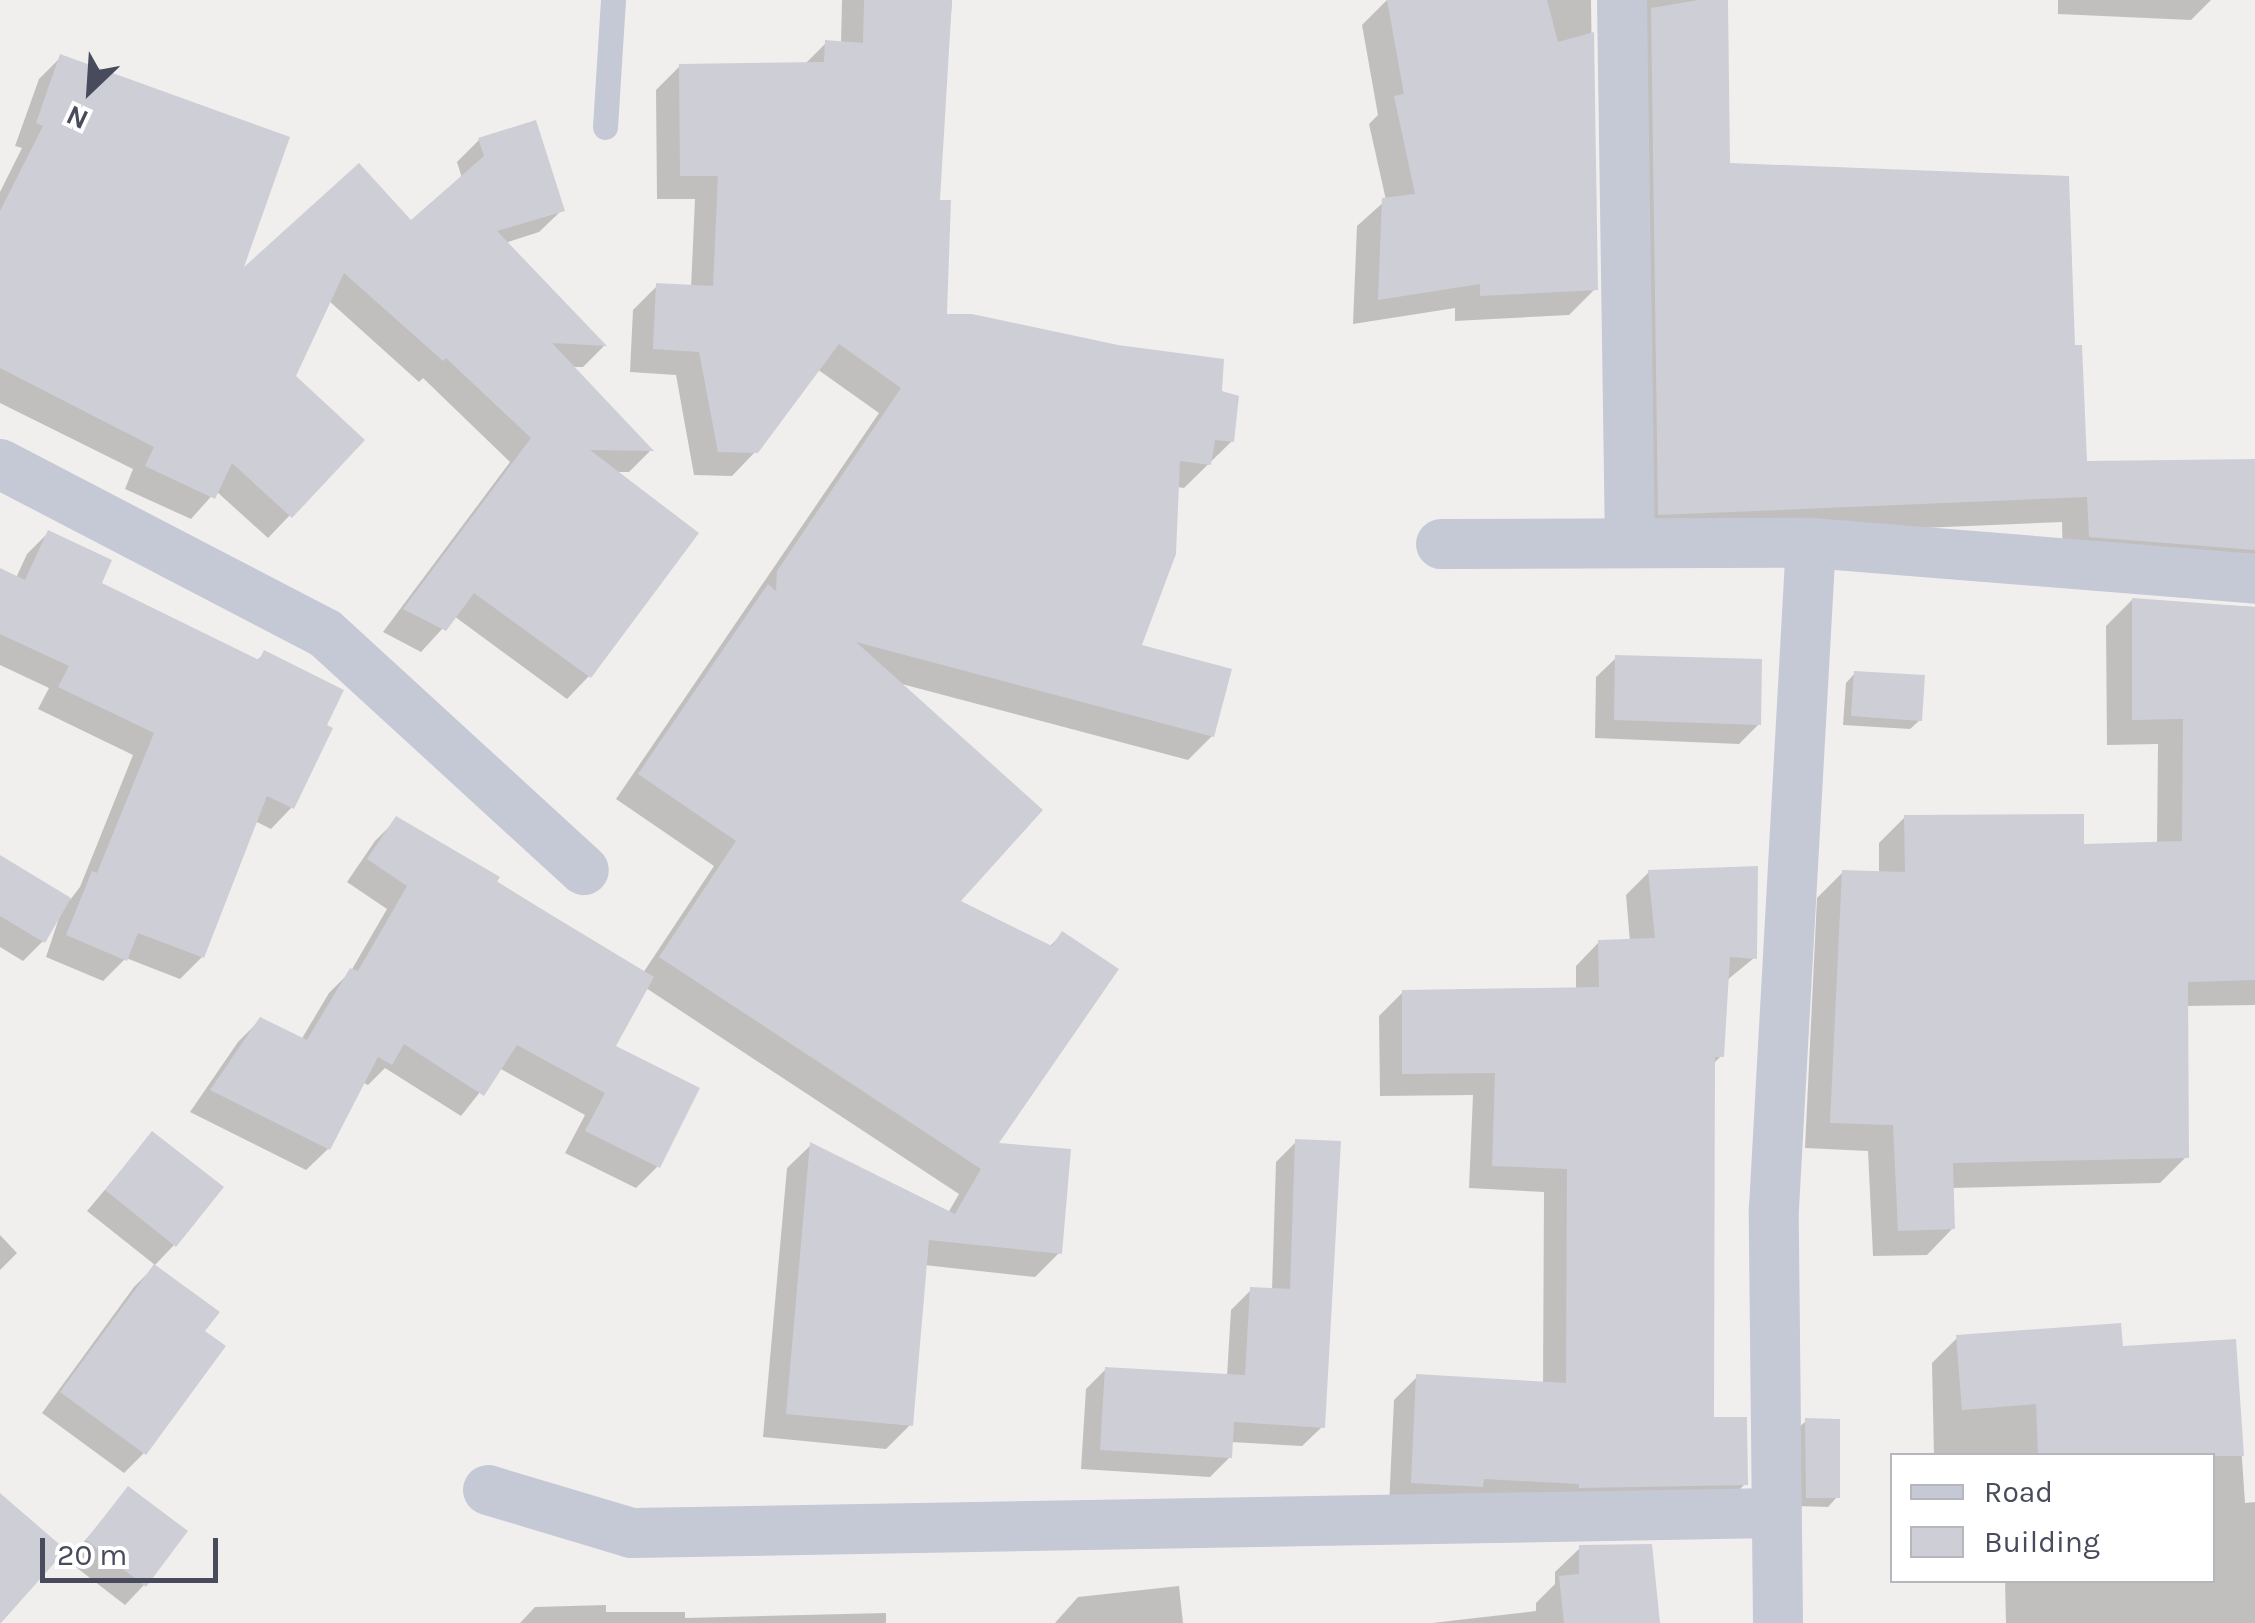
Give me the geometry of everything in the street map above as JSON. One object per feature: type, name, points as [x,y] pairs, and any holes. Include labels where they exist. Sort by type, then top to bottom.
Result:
[{"type":"street","points":[[1622,0],[1630,544]]},
{"type":"street","points":[[0,464],[326,633],[584,870]]},
{"type":"street","points":[[1778,1623],[1774,1208],[1812,543]]},
{"type":"street","points":[[1440,544],[1812,543],[2255,579]]},
{"type":"street","points":[[488,1490],[631,1533],[1775,1512]]},
{"type":"lane","points":[[605,127],[612,0]]},
{"type":"building","points":[[864,0],[952,0],[940,200],[951,200],[947,314],[972,314],[1118,345],[1224,359],[1222,391],[1239,396],[1234,442],[1215,440],[1211,465],[1180,461],[1176,554],[1142,645],[1232,669],[1214,737],[856,642],[1043,810],[961,901],[1052,946],[1062,931],[1119,969],[999,1143],[1071,1149],[1062,1254],[929,1240],[913,1426],[786,1414],[810,1142],[955,1214],[981,1169],[659,957],[736,841],[638,774],[768,584],[776,591],[777,571],[901,388],[839,344],[758,453],[718,452],[699,352],[653,349],[656,283],[713,286],[718,176],[680,176],[679,64],[824,62],[825,40],[863,43]]},
{"type":"building","points":[[1387,0],[1547,0],[1558,42],[1594,32],[1598,290],[1480,296],[1480,284],[1378,300],[1382,198],[1415,194],[1394,96],[1404,94]]},
{"type":"building","points":[[1728,0],[1730,163],[2069,176],[2075,345],[2082,345],[2087,461],[2255,459],[2255,550],[2089,537],[2087,497],[1658,515],[1651,8]]},
{"type":"building","points":[[60,54],[290,137],[244,267],[359,163],[411,220],[484,156],[478,138],[536,120],[565,211],[497,231],[607,346],[552,343],[654,451],[590,450],[699,533],[591,678],[474,593],[446,631],[403,609],[531,438],[446,358],[443,361],[344,273],[296,376],[365,440],[292,518],[232,463],[215,499],[145,466],[154,447],[0,368],[0,211],[43,126],[36,123]]},
{"type":"building","points":[[48,530],[112,560],[102,583],[259,660],[264,650],[344,690],[327,725],[333,728],[294,809],[267,796],[204,958],[138,933],[127,961],[66,935],[92,871],[97,873],[154,733],[58,687],[69,666],[0,634],[0,568],[25,580]]},
{"type":"building","points":[[2132,598],[2255,607],[2255,980],[2188,982],[2189,1158],[1953,1163],[1955,1229],[1898,1231],[1893,1125],[1830,1123],[1842,870],[1905,872],[1904,815],[2084,814],[2084,844],[2182,841],[2183,719],[2132,720]]},
{"type":"building","points":[[1615,655],[1762,659],[1761,725],[1614,720]]},
{"type":"building","points":[[1854,671],[1925,675],[1922,721],[1851,716]]},
{"type":"building","points":[[396,816],[500,877],[497,882],[654,977],[616,1046],[700,1088],[660,1168],[585,1131],[605,1093],[517,1045],[484,1096],[404,1044],[392,1065],[378,1057],[330,1150],[210,1090],[260,1017],[307,1040],[350,968],[358,971],[407,886],[367,859]]},
{"type":"building","points":[[0,855],[71,898],[45,943],[0,916]]},
{"type":"building","points":[[1758,866],[1757,959],[1730,957],[1724,1057],[1715,1057],[1714,1417],[1747,1417],[1748,1485],[1579,1488],[1579,1484],[1484,1479],[1483,1487],[1411,1483],[1416,1374],[1566,1383],[1567,1169],[1492,1166],[1495,1073],[1402,1074],[1402,990],[1599,987],[1598,940],[1655,938],[1648,870]]},
{"type":"building","points":[[152,1131],[224,1187],[176,1247],[105,1190]]},
{"type":"building","points":[[1295,1139],[1341,1141],[1325,1428],[1234,1422],[1232,1458],[1100,1450],[1105,1367],[1245,1375],[1250,1287],[1290,1289]]},
{"type":"building","points":[[154,1264],[220,1312],[205,1331],[226,1346],[146,1455],[60,1392]]},
{"type":"building","points":[[2121,1323],[2123,1346],[2236,1339],[2244,1456],[2038,1453],[2036,1404],[1962,1410],[1956,1335]]},
{"type":"building","points":[[1805,1418],[1840,1419],[1840,1498],[1806,1498]]},
{"type":"building","points":[[128,1486],[188,1531],[146,1587],[86,1540]]},
{"type":"building","points":[[0,1493],[66,1550],[1,1623],[0,1623]]},
{"type":"building","points":[[1652,1544],[1660,1623],[1564,1623],[1559,1576],[1579,1574],[1579,1545]]}]
